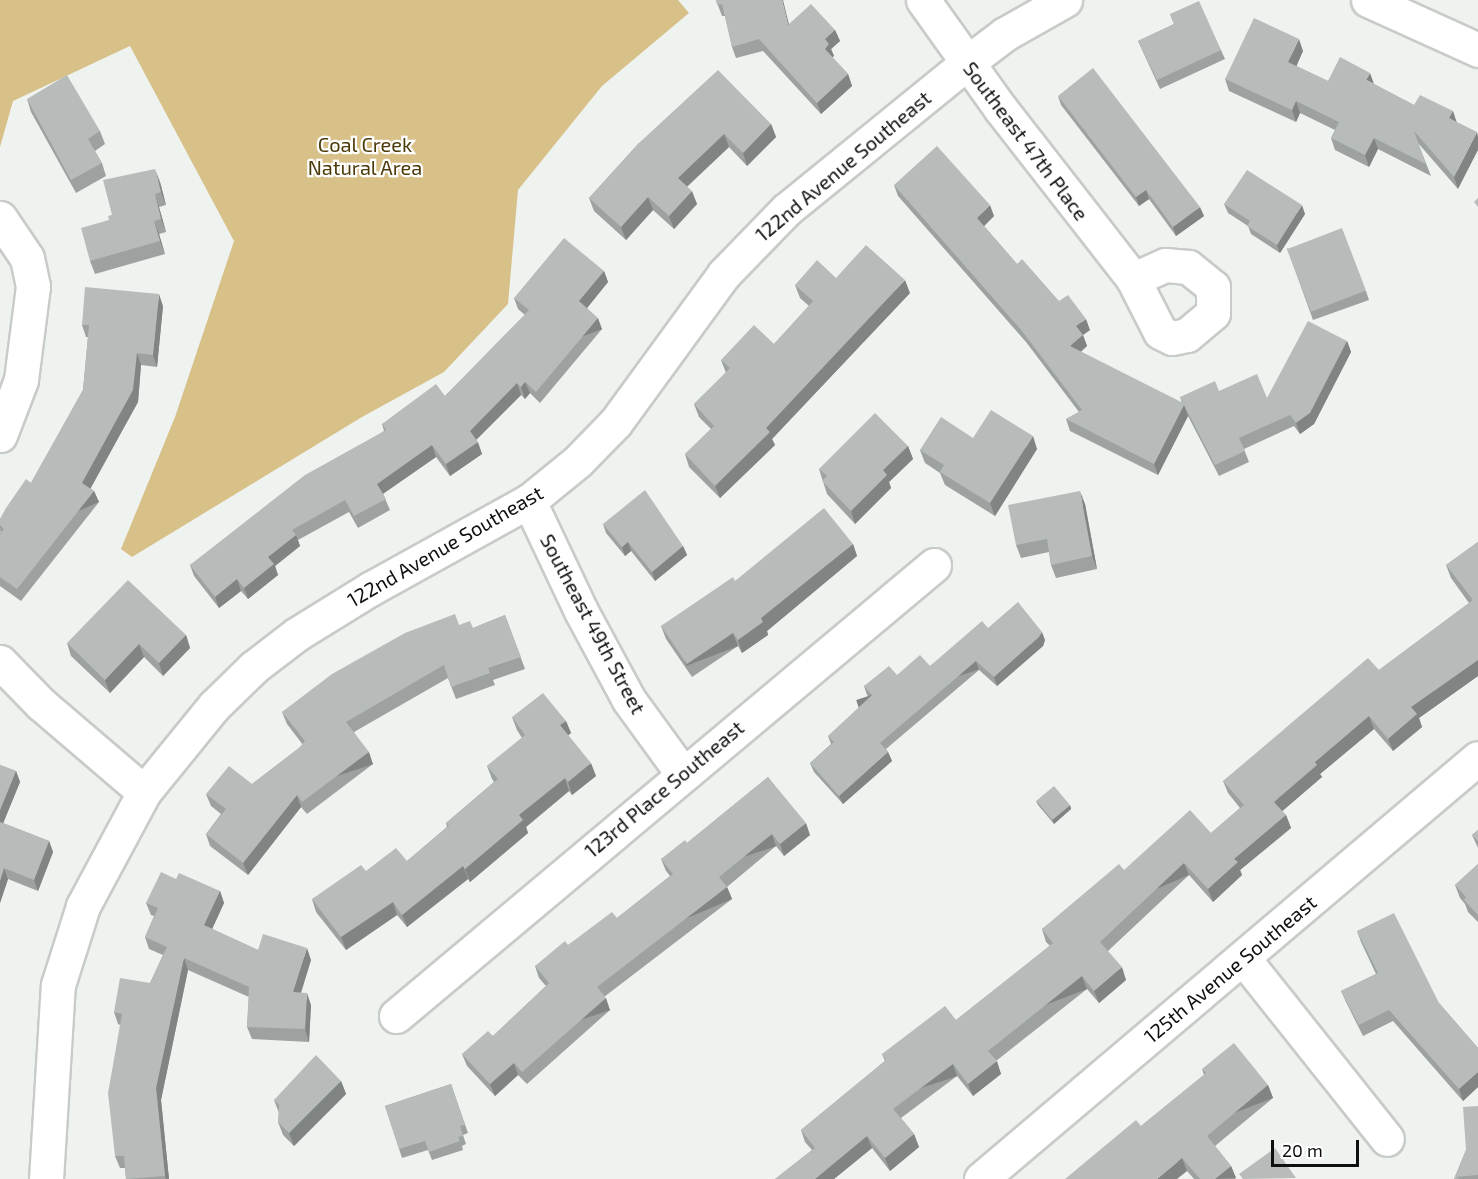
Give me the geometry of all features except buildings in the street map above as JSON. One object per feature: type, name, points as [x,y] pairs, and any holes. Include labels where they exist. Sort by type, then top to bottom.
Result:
[{"type":"street","name":"Southeast 47th Place","points":[[923,0],[1133,279]]},
{"type":"street","name":"122nd Avenue Southeast","points":[[46,1179],[58,985],[83,906],[144,792],[214,706],[254,666],[370,589],[529,501],[578,461],[616,422],[724,274],[786,210],[968,62],[1065,0]]},
{"type":"street","points":[[1368,0],[1478,50]]},
{"type":"street","points":[[0,218],[27,258],[33,286],[21,380],[0,435]]},
{"type":"street","name":"Southeast 49th Street","points":[[529,501],[629,700],[682,773]]},
{"type":"street","name":"123rd Place Southeast","points":[[396,1016],[682,773],[934,565]]},
{"type":"street","points":[[0,662],[41,704],[144,792]]},
{"type":"street","name":"125th Avenue Southeast","points":[[984,1178],[1478,758]]},
{"type":"street","points":[[1243,958],[1387,1139]]},
{"type":"green space","name":"Coal Creek Natural Area","points":[[0,0],[678,0],[689,13],[602,86],[518,190],[508,304],[444,372],[362,417],[132,557],[121,549],[175,417],[234,241],[130,46],[13,101],[0,147]]}]
